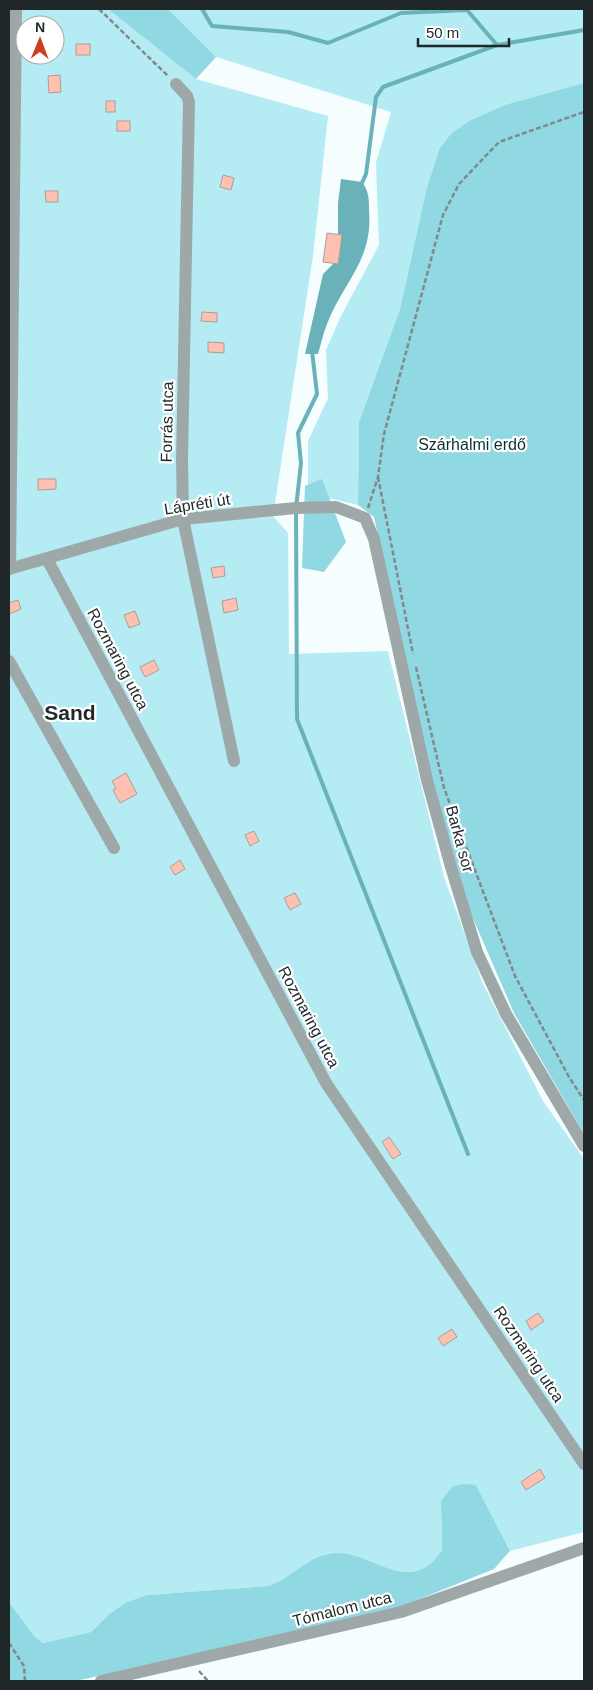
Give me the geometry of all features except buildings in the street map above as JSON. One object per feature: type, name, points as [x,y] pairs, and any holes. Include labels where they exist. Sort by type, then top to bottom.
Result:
[{"type":"street","points":[[10,569],[16,9]]},
{"type":"street","name":"Forrás utca","points":[[176,84],[187,96],[189,102],[182,450],[183,519],[234,761]]},
{"type":"street","name":"Lápréti út","points":[[10,569],[183,519],[296,508],[336,507],[365,518]]},
{"type":"street","name":"Barka sor","points":[[365,518],[374,539],[427,780],[451,867],[478,952],[506,1014],[584,1146]]},
{"type":"street","name":"Rozmaring utca","points":[[47,559],[326,1083],[584,1464]]},
{"type":"street","points":[[9,661],[114,848]]},
{"type":"street","name":"Tómalom utca","points":[[101,1681],[401,1612],[584,1548]]},
{"type":"path","points":[[99,9],[176,84]]},
{"type":"path","points":[[365,518],[378,476],[384,434],[444,215],[459,184],[499,142],[584,112]]},
{"type":"path","points":[[378,476],[414,661],[444,788],[516,976],[569,1077],[584,1100]]},
{"type":"path","points":[[9,1643],[24,1666],[25,1681]]},
{"type":"shaded area","points":[[9,9],[108,9],[196,79],[328,116],[313,256],[273,516],[288,533],[289,654],[388,651],[444,877],[482,982],[543,1101],[584,1159],[584,1532],[510,1551],[476,1485],[453,1487],[441,1501],[442,1550],[430,1564],[418,1571],[405,1572],[351,1555],[328,1554],[277,1583],[268,1586],[147,1595],[127,1602],[109,1614],[91,1632],[43,1643],[35,1637],[9,1602]]},
{"type":"shaded area","points":[[168,9],[584,9],[584,83],[508,104],[439,150],[427,187],[400,309],[359,422],[358,505],[308,493],[308,441],[328,398],[326,350],[341,316],[379,245],[376,163],[391,112],[216,57]]},
{"type":"shaded area","points":[[341,179],[362,182],[366,189],[369,207],[369,228],[366,244],[362,258],[327,324],[318,354],[305,354],[323,274],[333,264],[338,264],[342,235],[338,234],[338,203]]},
{"type":"green space","points":[[108,9],[168,9],[216,57],[196,79]]},
{"type":"green space","name":"Szárhalmi erdő","points":[[584,83],[584,1134],[514,1013],[469,909],[432,780],[374,517],[358,505],[359,422],[400,309],[427,187],[439,150],[451,134],[469,121],[508,104]]},
{"type":"green space","points":[[322,479],[346,542],[324,572],[302,568],[305,486]]},
{"type":"green space","points":[[464,1484],[476,1485],[510,1551],[494,1569],[397,1608],[76,1681],[9,1681],[9,1602],[35,1637],[43,1643],[91,1632],[109,1614],[127,1602],[147,1595],[268,1586],[277,1583],[318,1557],[327,1554],[351,1555],[391,1569],[405,1572],[418,1571],[430,1564],[442,1550],[441,1501],[453,1486]]},
{"type":"waterway","points":[[202,9],[212,26],[288,32],[328,43],[401,13],[467,10],[497,45]]},
{"type":"waterway","points":[[361,185],[366,174],[376,97],[383,87],[497,45],[584,30]]},
{"type":"waterway","points":[[312,351],[317,394],[298,433],[301,463],[296,508],[297,719],[468,1154]]},
{"type":"district","name":"Sand","points":[[70,712]]}]
